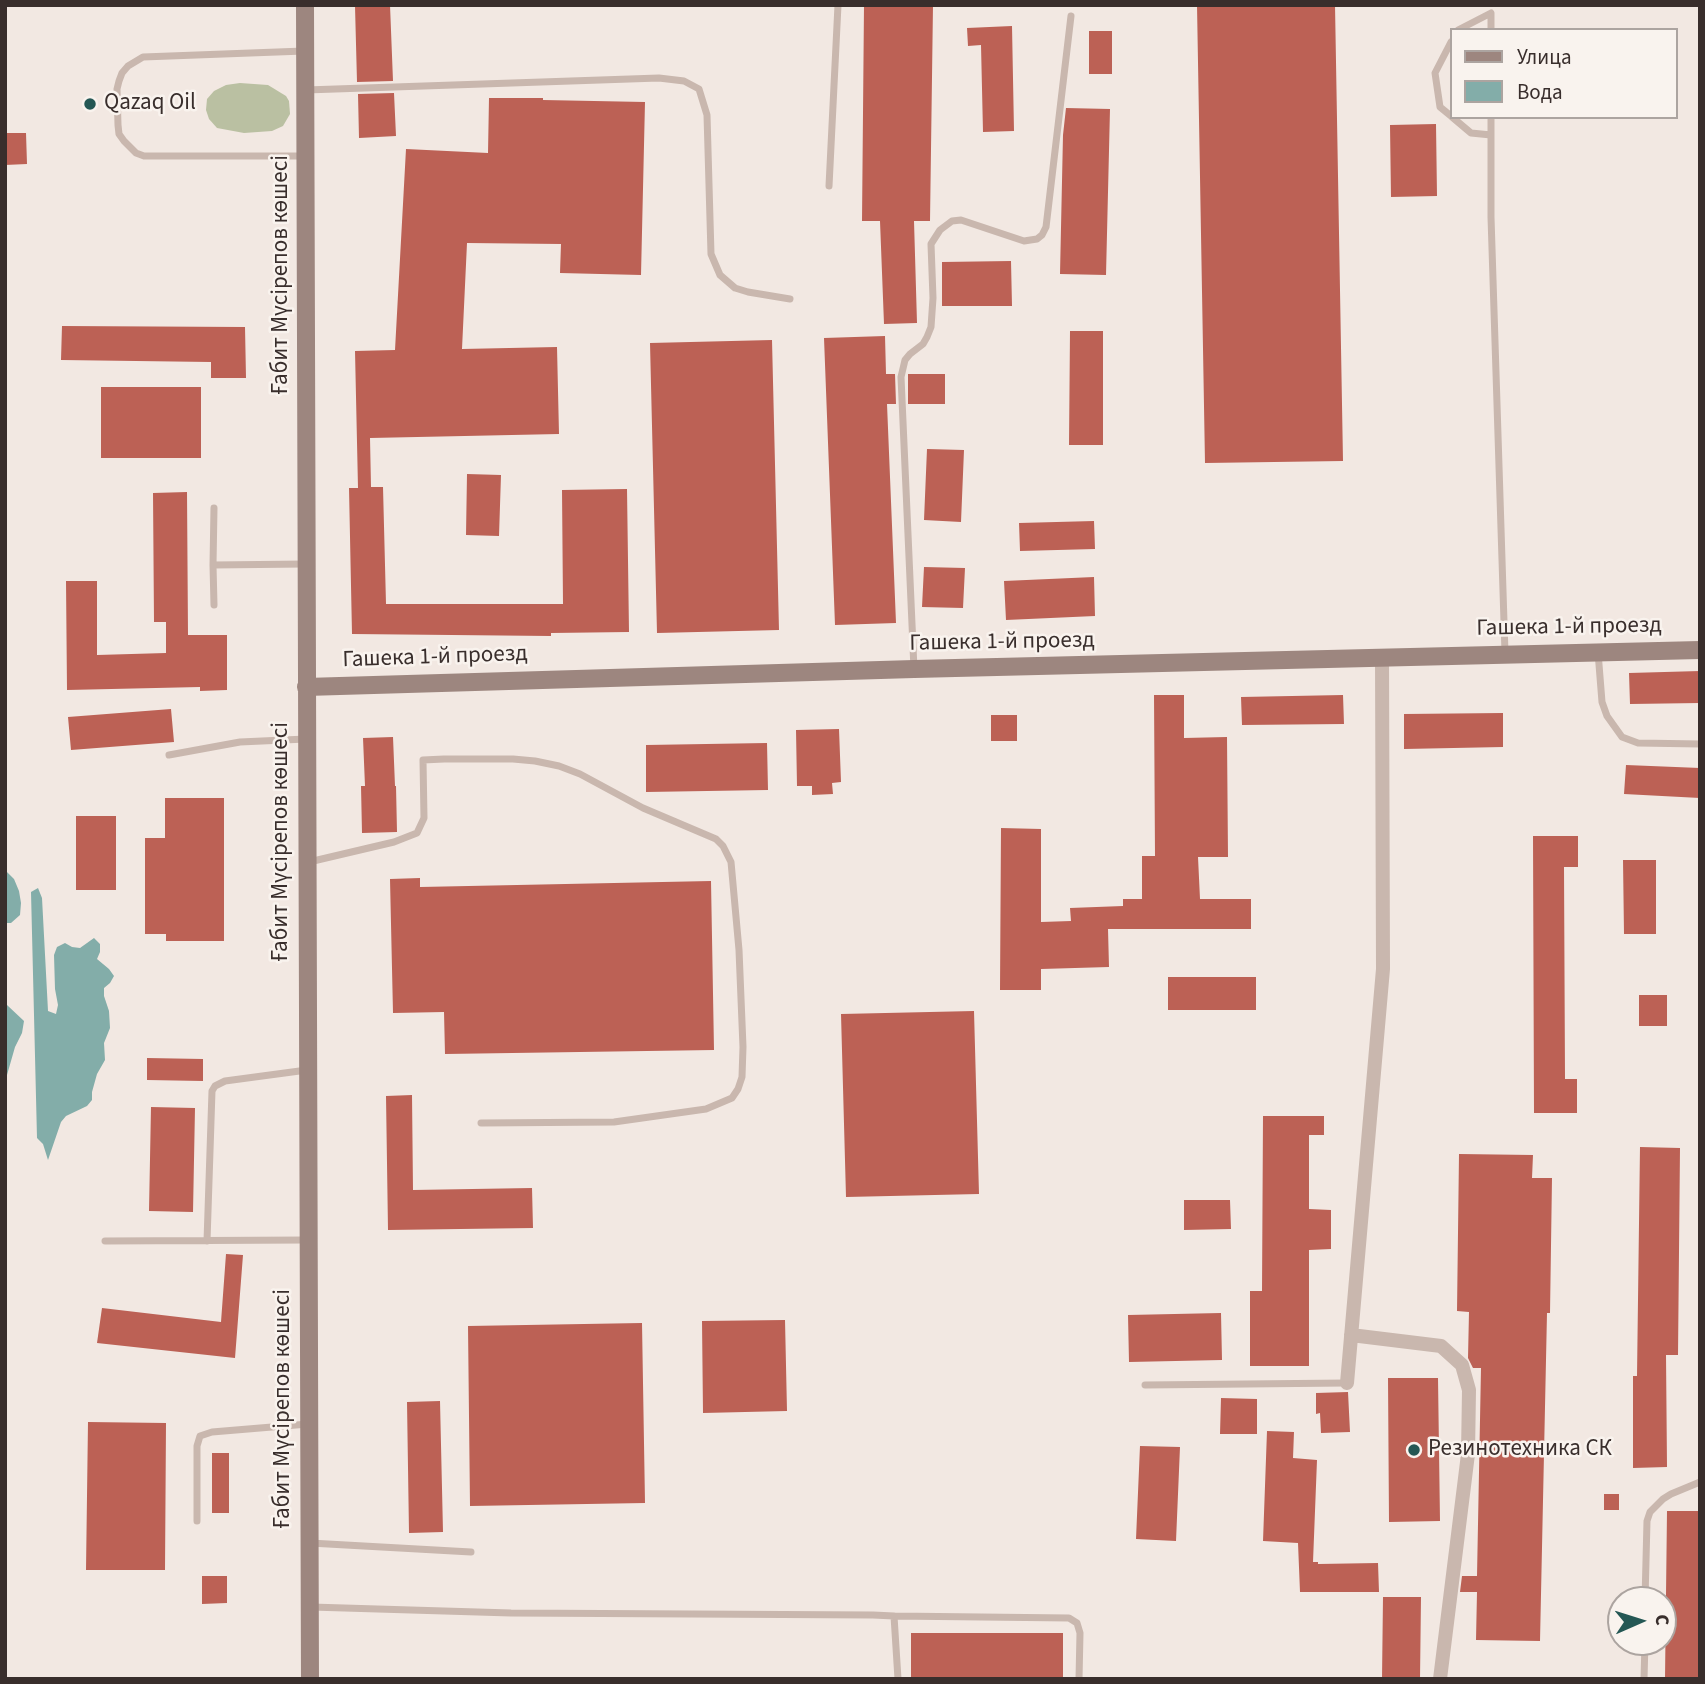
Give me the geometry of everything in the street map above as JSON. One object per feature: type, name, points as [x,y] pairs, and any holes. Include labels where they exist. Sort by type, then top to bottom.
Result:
[{"type":"main road","name":"Ғабит Мүсірепов көшесі","points":[[304,5],[310,1679]]},
{"type":"main road","name":"Гашека 1-й проезд","points":[[306,687],[1700,650]]},
{"type":"street","points":[[1347,1383],[1383,969],[1382,657]]},
{"type":"street","points":[[1351,1335],[1441,1346],[1462,1365],[1469,1390],[1468,1454],[1440,1679]]},
{"type":"lane","points":[[829,186],[838,5]]},
{"type":"lane","points":[[1462,28],[1491,13],[1491,28]]},
{"type":"lane","points":[[914,669],[901,377],[905,360],[923,344],[931,327],[931,244],[940,230],[952,220],[961,220],[1024,241],[1037,239],[1042,234],[1046,227],[1071,16]]},
{"type":"lane","points":[[1450,44],[1435,73],[1440,107],[1450,115]]},
{"type":"lane","points":[[305,51],[143,57],[122,73],[117,89],[119,134],[130,148],[144,156],[306,156]]},
{"type":"lane","points":[[305,90],[659,78],[684,81],[699,89],[707,115],[711,254],[720,275],[735,288],[790,299]]},
{"type":"lane","points":[[1454,119],[1471,133],[1491,135]]},
{"type":"lane","points":[[1491,119],[1491,217],[1506,654]]},
{"type":"lane","points":[[214,508],[214,605]]},
{"type":"lane","points":[[213,565],[306,564]]},
{"type":"lane","points":[[1598,652],[1601,702],[1622,737],[1638,743],[1700,744]]},
{"type":"lane","points":[[169,755],[240,742],[306,739]]},
{"type":"lane","points":[[307,862],[394,842],[417,833],[424,818],[423,760],[513,759],[559,766],[580,774],[643,808],[716,839],[723,846],[731,862],[739,950],[743,1048],[742,1077],[732,1098],[706,1109],[614,1122],[481,1123]]},
{"type":"lane","points":[[206,1241],[211,1097],[215,1086],[225,1081],[307,1070]]},
{"type":"lane","points":[[105,1241],[308,1240]]},
{"type":"lane","points":[[1145,1385],[1347,1383]]},
{"type":"lane","points":[[197,1521],[197,1446],[200,1436],[212,1432],[309,1424]]},
{"type":"lane","points":[[1646,1586],[1647,1521],[1650,1512],[1671,1494],[1700,1482]]},
{"type":"lane","points":[[309,1543],[471,1552]]},
{"type":"lane","points":[[310,1607],[511,1613],[1069,1618],[1077,1623],[1080,1633],[1079,1679]]},
{"type":"lane","points":[[894,1616],[898,1679]]},
{"type":"lane","points":[[1644,1679],[1645,1656]]},
{"type":"green space","points":[[226,85],[268,85],[286,96],[290,114],[283,126],[272,131],[244,133],[217,128],[209,119],[207,99],[214,91]]},
{"type":"water","points":[[5,870],[14,879],[21,903],[20,915],[11,923],[5,923]]},
{"type":"water","points":[[38,888],[42,898],[48,1011],[56,1014],[58,1005],[54,955],[57,947],[65,943],[80,948],[94,938],[100,944],[97,959],[114,976],[104,988],[110,1028],[104,1043],[105,1060],[97,1074],[92,1100],[61,1122],[48,1160],[43,1144],[37,1138],[31,892]]},
{"type":"water","points":[[5,1001],[24,1021],[5,1082]]},
{"type":"building","points":[[390,5],[393,81],[357,82],[355,6]]},
{"type":"building","points":[[864,5],[933,5],[930,221],[914,221],[917,323],[884,324],[880,221],[862,221]]},
{"type":"building","points":[[1197,5],[1335,5],[1343,461],[1205,463]]},
{"type":"building","points":[[1012,26],[1014,131],[983,132],[981,45],[968,46],[967,28]]},
{"type":"building","points":[[1089,31],[1112,31],[1112,74],[1089,74]]},
{"type":"building","points":[[394,93],[396,136],[359,138],[358,94]]},
{"type":"building","points":[[489,98],[645,102],[641,275],[560,273],[561,244],[467,243],[462,349],[557,347],[559,434],[370,438],[371,487],[383,487],[386,604],[563,604],[562,490],[627,489],[629,632],[551,633],[551,636],[352,634],[349,488],[358,488],[355,351],[395,350],[406,149],[488,153]]},
{"type":"building","points":[[1066,108],[1110,109],[1106,275],[1060,274]]},
{"type":"building","points":[[1436,124],[1437,196],[1391,197],[1390,125]]},
{"type":"building","points":[[5,133],[26,133],[27,164],[5,165]]},
{"type":"building","points":[[1011,261],[1012,306],[942,306],[942,262]]},
{"type":"building","points":[[62,326],[245,327],[246,378],[211,378],[211,362],[61,360]]},
{"type":"building","points":[[1070,331],[1103,331],[1103,445],[1069,445]]},
{"type":"building","points":[[885,336],[886,374],[895,374],[896,404],[887,404],[896,623],[835,625],[824,338]]},
{"type":"building","points":[[772,340],[779,630],[657,633],[650,343]]},
{"type":"building","points":[[908,374],[945,374],[945,404],[908,404]]},
{"type":"building","points":[[101,387],[201,387],[201,458],[101,458]]},
{"type":"building","points":[[927,449],[964,450],[961,522],[924,520]]},
{"type":"building","points":[[467,474],[501,475],[499,536],[466,535]]},
{"type":"building","points":[[187,492],[188,635],[227,635],[227,690],[200,691],[200,687],[67,690],[66,581],[97,581],[97,655],[166,653],[166,622],[154,622],[153,493]]},
{"type":"building","points":[[1094,521],[1095,549],[1020,551],[1019,523]]},
{"type":"building","points":[[924,567],[965,568],[963,608],[922,607]]},
{"type":"building","points":[[1094,577],[1095,616],[1006,620],[1004,581]]},
{"type":"building","points":[[1700,671],[1700,703],[1630,704],[1629,673]]},
{"type":"building","points":[[1154,695],[1184,695],[1184,738],[1227,737],[1228,857],[1198,857],[1200,899],[1251,899],[1251,929],[1108,929],[1109,967],[1041,969],[1041,990],[1000,990],[1001,828],[1041,829],[1041,922],[1071,921],[1070,908],[1123,906],[1123,899],[1142,899],[1142,856],[1155,856]]},
{"type":"building","points":[[1343,695],[1344,724],[1242,725],[1241,697]]},
{"type":"building","points":[[171,709],[174,742],[71,750],[68,717]]},
{"type":"building","points":[[1503,713],[1503,747],[1404,749],[1404,714]]},
{"type":"building","points":[[991,715],[1017,715],[1017,741],[991,741]]},
{"type":"building","points":[[839,729],[841,782],[832,783],[833,794],[812,795],[812,786],[797,786],[796,730]]},
{"type":"building","points":[[393,737],[397,832],[362,833],[361,786],[365,786],[363,738]]},
{"type":"building","points":[[767,743],[768,790],[646,792],[646,745]]},
{"type":"building","points":[[1626,765],[1700,768],[1700,798],[1624,794]]},
{"type":"building","points":[[165,798],[224,798],[224,941],[166,941],[166,934],[145,934],[145,838],[165,838]]},
{"type":"building","points":[[76,816],[116,816],[116,890],[76,890]]},
{"type":"building","points":[[1533,836],[1578,836],[1578,867],[1564,867],[1565,1079],[1577,1079],[1577,1113],[1534,1113]]},
{"type":"building","points":[[1623,860],[1656,860],[1656,934],[1624,934]]},
{"type":"building","points":[[420,878],[420,887],[711,881],[714,1050],[445,1054],[444,1012],[393,1013],[390,879]]},
{"type":"building","points":[[1168,977],[1256,977],[1256,1010],[1168,1010]]},
{"type":"building","points":[[1639,995],[1667,995],[1667,1026],[1639,1026]]},
{"type":"building","points":[[974,1011],[979,1194],[846,1197],[841,1014]]},
{"type":"building","points":[[147,1058],[203,1059],[203,1081],[147,1080]]},
{"type":"building","points":[[412,1095],[413,1190],[532,1188],[533,1228],[388,1230],[386,1096]]},
{"type":"building","points":[[151,1107],[195,1108],[193,1212],[149,1211]]},
{"type":"building","points":[[1263,1116],[1324,1116],[1324,1135],[1309,1135],[1309,1209],[1331,1210],[1331,1249],[1309,1250],[1309,1366],[1250,1366],[1250,1291],[1262,1291]]},
{"type":"building","points":[[1640,1147],[1680,1148],[1678,1355],[1666,1355],[1667,1467],[1633,1468]]},
{"type":"building","points":[[1459,1154],[1533,1155],[1532,1178],[1552,1178],[1540,1641],[1476,1640],[1477,1592],[1460,1592],[1462,1576],[1477,1576],[1481,1368],[1473,1368],[1468,1358],[1469,1312],[1457,1311]]},
{"type":"building","points":[[1184,1200],[1230,1200],[1231,1229],[1184,1230]]},
{"type":"building","points":[[226,1254],[243,1255],[235,1358],[97,1343],[102,1308],[221,1322]]},
{"type":"building","points":[[1221,1313],[1222,1360],[1129,1362],[1128,1315]]},
{"type":"building","points":[[785,1320],[787,1411],[703,1413],[702,1321]]},
{"type":"building","points":[[642,1323],[645,1503],[470,1506],[468,1326]]},
{"type":"building","name":"Резинотехника СК","points":[[1388,1378],[1438,1378],[1440,1521],[1389,1522]]},
{"type":"building","points":[[1348,1392],[1350,1432],[1321,1433],[1320,1413],[1316,1414],[1316,1393]]},
{"type":"building","points":[[1221,1398],[1257,1399],[1257,1434],[1220,1434]]},
{"type":"building","points":[[440,1401],[443,1532],[409,1533],[407,1402]]},
{"type":"building","points":[[88,1422],[166,1423],[165,1570],[86,1570]]},
{"type":"building","points":[[1267,1431],[1294,1432],[1293,1458],[1317,1460],[1313,1562],[1378,1563],[1379,1592],[1300,1592],[1298,1543],[1263,1541]]},
{"type":"building","points":[[1140,1446],[1180,1447],[1176,1541],[1136,1539]]},
{"type":"building","points":[[212,1453],[229,1453],[229,1513],[212,1513]]},
{"type":"building","points":[[1604,1494],[1619,1494],[1619,1510],[1604,1510]]},
{"type":"building","points":[[1667,1511],[1700,1511],[1700,1679],[1665,1679],[1665,1656],[1677,1656],[1677,1586],[1666,1586]]},
{"type":"building","points":[[202,1576],[227,1576],[227,1603],[202,1604]]},
{"type":"building","points":[[1383,1597],[1421,1597],[1420,1679],[1382,1679]]},
{"type":"building","points":[[911,1633],[1063,1633],[1063,1679],[911,1679]]},
{"type":"place","name":"Qazaq Oil","points":[[90,104]]},
{"type":"place","name":"Резинотехника СК","points":[[1414,1450]]}]
